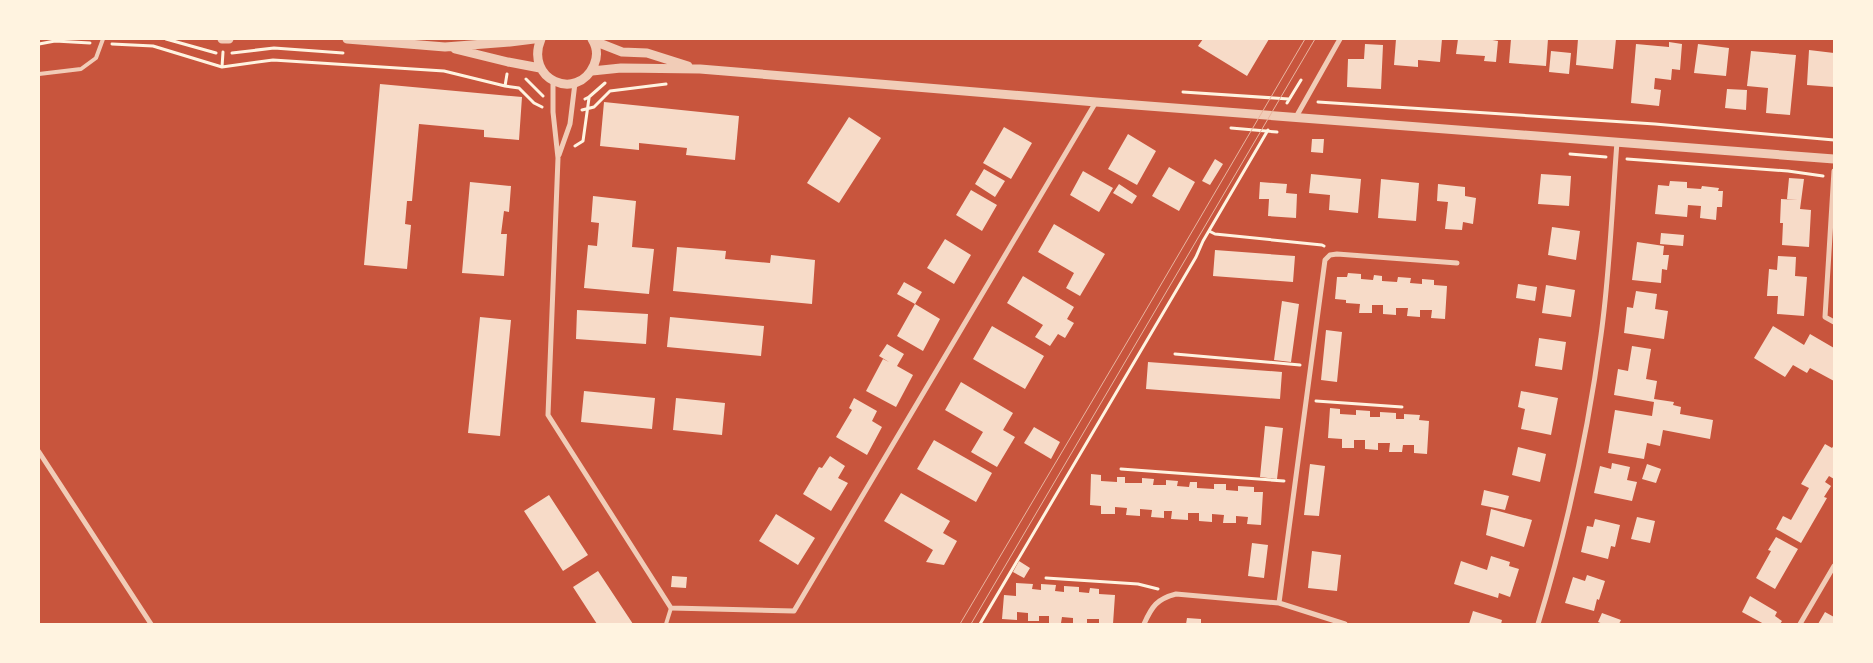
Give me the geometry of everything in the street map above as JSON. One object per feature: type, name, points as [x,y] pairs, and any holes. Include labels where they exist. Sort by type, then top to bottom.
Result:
[{"type":"street","points":[[222,39],[229,39]]},
{"type":"street","points":[[348,39],[445,46],[534,39]]},
{"type":"street","points":[[541,39],[537,47],[537,58],[540,68],[553,81],[565,84],[575,83],[592,71],[596,62],[597,51],[593,40]]},
{"type":"street","points":[[1296,117],[1340,39]]},
{"type":"street","points":[[593,40],[622,52],[647,53],[700,69]]},
{"type":"street","points":[[445,46],[540,68]]},
{"type":"street","points":[[592,71],[621,68],[700,69],[1096,102],[1834,159]]},
{"type":"street","points":[[553,81],[553,112],[558,158],[548,415],[671,608],[794,611],[1096,102]]},
{"type":"street","points":[[558,158],[570,124],[575,83]]},
{"type":"street","points":[[1538,624],[1566,525],[1591,405],[1609,264],[1617,141]]},
{"type":"street","points":[[1834,171],[1825,317],[1834,322]]},
{"type":"street","points":[[1279,603],[1325,260],[1330,255],[1337,254],[1457,263]]},
{"type":"street","points":[[39,452],[151,624]]},
{"type":"street","points":[[1800,624],[1834,566]]},
{"type":"street","points":[[1144,624],[1154,605],[1163,597],[1176,594],[1279,603],[1345,624]]},
{"type":"lane","points":[[39,74],[81,69],[96,58],[102,41]]},
{"type":"lane","points":[[666,624],[671,608]]},
{"type":"path","points":[[166,39],[223,55],[274,48],[350,54]]},
{"type":"path","points":[[39,44],[55,41],[102,41],[153,46],[222,67],[273,60],[444,71],[519,88],[534,103],[553,112]]},
{"type":"path","points":[[222,67],[223,55]]},
{"type":"path","points":[[498,74],[516,77]]},
{"type":"path","points":[[525,78],[539,95],[553,101]]},
{"type":"path","points":[[571,113],[594,108],[610,91],[667,83],[649,81]]},
{"type":"path","points":[[573,103],[589,97],[606,82]]},
{"type":"path","points":[[1182,92],[1655,124],[1834,140]]},
{"type":"path","points":[[980,624],[1196,257],[1209,230],[1266,131]]},
{"type":"path","points":[[1209,230],[1215,234],[1322,245],[1330,255]]},
{"type":"path","points":[[1175,354],[1310,366]]},
{"type":"path","points":[[1306,400],[1402,406]]},
{"type":"path","points":[[1121,468],[1295,482]]},
{"type":"path","points":[[1046,578],[1138,584],[1176,594]]},
{"type":"building","points":[[1203,39],[1269,39],[1247,76],[1198,46]]},
{"type":"building","points":[[1396,39],[1442,39],[1440,62],[1418,60],[1418,67],[1394,65]]},
{"type":"building","points":[[1458,39],[1498,41],[1496,62],[1484,61],[1485,56],[1456,54]]},
{"type":"building","points":[[1511,39],[1548,39],[1546,66],[1509,63]]},
{"type":"building","points":[[1578,39],[1616,39],[1613,69],[1576,65]]},
{"type":"building","points":[[1669,42],[1682,44],[1680,70],[1672,69],[1671,80],[1655,78],[1654,89],[1661,90],[1659,106],[1631,103],[1636,44],[1669,47]]},
{"type":"building","points":[[1365,44],[1383,45],[1381,89],[1347,87],[1348,59],[1364,59]]},
{"type":"building","points":[[1698,44],[1729,48],[1726,76],[1694,73]]},
{"type":"building","points":[[1809,50],[1834,53],[1834,87],[1807,85]]},
{"type":"building","points":[[1551,51],[1571,53],[1569,74],[1549,72]]},
{"type":"building","points":[[1751,51],[1796,55],[1790,115],[1766,113],[1768,88],[1747,86]]},
{"type":"building","points":[[380,84],[522,97],[519,140],[484,137],[484,130],[419,124],[412,201],[407,201],[405,224],[411,225],[407,269],[364,265]]},
{"type":"building","points":[[1727,89],[1747,90],[1746,110],[1725,108]]},
{"type":"building","points":[[604,102],[739,116],[735,160],[686,155],[687,148],[639,143],[639,150],[600,146]]},
{"type":"building","points":[[849,117],[881,138],[839,203],[807,183]]},
{"type":"building","points":[[1004,127],[1032,143],[1011,179],[983,163]]},
{"type":"building","points":[[1128,134],[1156,151],[1137,185],[1108,169]]},
{"type":"building","points":[[1312,139],[1324,139],[1323,153],[1311,152]]},
{"type":"building","points":[[1215,159],[1223,164],[1210,185],[1202,181]]},
{"type":"building","points":[[1169,167],[1195,182],[1179,211],[1152,196]]},
{"type":"building","points":[[984,169],[1005,181],[995,197],[975,184]]},
{"type":"building","points":[[1083,171],[1113,188],[1099,212],[1070,195]]},
{"type":"building","points":[[1311,174],[1361,179],[1358,213],[1329,210],[1330,195],[1309,193]]},
{"type":"building","points":[[1541,174],[1571,176],[1569,206],[1538,204]]},
{"type":"building","points":[[1789,178],[1804,179],[1800,209],[1811,210],[1809,247],[1782,245],[1783,223],[1780,223],[1781,199],[1798,200],[1787,199]]},
{"type":"building","points":[[1381,179],[1419,183],[1416,221],[1378,218]]},
{"type":"building","points":[[1670,181],[1687,182],[1687,188],[1701,189],[1702,186],[1719,188],[1718,191],[1723,191],[1722,207],[1717,207],[1716,220],[1700,218],[1701,206],[1688,205],[1687,217],[1655,214],[1658,185],[1669,186]]},
{"type":"building","points":[[470,182],[511,186],[509,212],[504,211],[501,234],[507,234],[504,276],[462,273]]},
{"type":"building","points":[[1260,182],[1287,184],[1286,193],[1297,194],[1296,218],[1268,216],[1269,199],[1259,199]]},
{"type":"building","points":[[1119,184],[1137,196],[1132,204],[1113,193]]},
{"type":"building","points":[[1438,184],[1465,187],[1465,196],[1476,198],[1473,224],[1463,222],[1462,230],[1445,229],[1448,202],[1437,201]]},
{"type":"building","points":[[971,190],[997,205],[982,231],[956,215]]},
{"type":"building","points":[[593,196],[636,201],[632,247],[654,249],[649,294],[584,288],[588,245],[597,246],[599,223],[591,222]]},
{"type":"building","points":[[1054,224],[1105,254],[1080,296],[1066,288],[1074,273],[1038,252]]},
{"type":"building","points":[[1552,227],[1580,231],[1576,260],[1548,255]]},
{"type":"building","points":[[1661,233],[1684,235],[1683,246],[1660,244]]},
{"type":"building","points":[[945,239],[971,255],[954,284],[927,268]]},
{"type":"building","points":[[1637,242],[1664,246],[1663,255],[1669,255],[1667,270],[1662,269],[1661,283],[1632,280]]},
{"type":"building","points":[[677,247],[726,251],[725,259],[770,263],[771,255],[815,260],[812,304],[673,291]]},
{"type":"building","points":[[1215,250],[1295,256],[1293,282],[1213,276]]},
{"type":"building","points":[[1778,256],[1796,257],[1795,276],[1807,277],[1804,316],[1777,314],[1778,296],[1767,296],[1769,269],[1777,270]]},
{"type":"building","points":[[1348,273],[1361,274],[1361,279],[1373,280],[1374,275],[1382,276],[1382,281],[1397,282],[1398,277],[1411,278],[1410,283],[1422,284],[1422,279],[1434,280],[1434,285],[1447,286],[1445,319],[1431,318],[1432,310],[1420,310],[1420,317],[1407,316],[1408,308],[1396,308],[1396,315],[1383,314],[1383,305],[1372,305],[1372,313],[1359,313],[1360,304],[1346,303],[1346,300],[1335,299],[1337,277],[1347,277]]},
{"type":"building","points":[[1023,276],[1074,307],[1067,319],[1074,323],[1065,338],[1058,334],[1050,346],[1035,337],[1043,325],[1007,303]]},
{"type":"building","points":[[904,282],[922,292],[915,304],[897,294]]},
{"type":"building","points":[[1518,284],[1537,287],[1535,301],[1516,298]]},
{"type":"building","points":[[1546,285],[1575,290],[1571,317],[1542,313]]},
{"type":"building","points":[[1636,291],[1657,294],[1655,309],[1668,311],[1664,339],[1624,333],[1627,307],[1633,308]]},
{"type":"building","points":[[1282,301],[1299,304],[1291,362],[1274,360]]},
{"type":"building","points":[[915,304],[940,319],[923,351],[897,336]]},
{"type":"building","points":[[577,310],[648,314],[646,344],[576,339]]},
{"type":"building","points":[[480,317],[511,320],[500,436],[468,433]]},
{"type":"building","points":[[670,317],[764,326],[761,356],[667,347]]},
{"type":"building","points":[[992,326],[1044,356],[1025,389],[973,359]]},
{"type":"building","points":[[1773,326],[1804,345],[1810,334],[1834,348],[1834,381],[1810,368],[1807,373],[1793,365],[1785,377],[1754,358]]},
{"type":"building","points":[[1326,330],[1342,332],[1337,382],[1321,380]]},
{"type":"building","points":[[1539,338],[1566,342],[1562,370],[1535,366]]},
{"type":"building","points":[[887,344],[904,354],[897,366],[913,375],[896,407],[866,391],[883,359],[889,362],[879,356]]},
{"type":"building","points":[[1632,346],[1651,349],[1646,379],[1657,381],[1654,399],[1674,402],[1673,405],[1681,407],[1680,414],[1713,420],[1710,439],[1663,430],[1660,446],[1647,443],[1644,459],[1608,453],[1615,410],[1652,416],[1654,402],[1614,395],[1618,369],[1628,371]]},
{"type":"building","points":[[1148,362],[1282,372],[1280,399],[1146,389]]},
{"type":"building","points":[[961,382],[1013,413],[1003,430],[1015,437],[997,467],[971,452],[983,432],[945,410]]},
{"type":"building","points":[[584,391],[655,398],[652,429],[581,422]]},
{"type":"building","points":[[1521,391],[1558,398],[1551,435],[1521,429],[1525,409],[1518,407]]},
{"type":"building","points":[[676,398],[725,403],[722,435],[673,430]]},
{"type":"building","points":[[854,398],[877,411],[872,421],[882,427],[867,455],[836,437],[852,410],[849,408]]},
{"type":"building","points":[[1330,408],[1340,409],[1340,414],[1356,415],[1356,410],[1370,411],[1370,417],[1380,417],[1380,412],[1396,413],[1396,419],[1404,419],[1404,414],[1420,415],[1419,420],[1429,421],[1427,454],[1414,453],[1414,445],[1403,445],[1402,452],[1389,452],[1390,443],[1378,443],[1378,450],[1365,449],[1365,440],[1354,440],[1354,448],[1342,448],[1342,439],[1328,438]]},
{"type":"building","points":[[1265,426],[1283,428],[1277,479],[1260,477]]},
{"type":"building","points":[[1034,427],[1060,442],[1051,459],[1024,443]]},
{"type":"building","points":[[934,440],[992,473],[976,502],[917,469]]},
{"type":"building","points":[[1825,444],[1832,448],[1834,445],[1834,479],[1829,476],[1825,482],[1831,486],[1824,497],[1827,498],[1801,543],[1776,529],[1783,516],[1791,520],[1809,488],[1801,484]]},
{"type":"building","points":[[1518,447],[1546,454],[1540,482],[1512,475]]},
{"type":"building","points":[[830,456],[845,466],[838,478],[848,483],[831,511],[803,494],[819,467],[822,468]]},
{"type":"building","points":[[1612,463],[1630,467],[1627,480],[1637,482],[1632,501],[1594,493],[1600,466],[1611,469]]},
{"type":"building","points":[[1310,464],[1325,466],[1319,516],[1304,515]]},
{"type":"building","points":[[1647,464],[1661,469],[1656,483],[1642,479]]},
{"type":"building","points":[[1091,474],[1101,475],[1101,481],[1117,482],[1117,477],[1125,477],[1125,483],[1142,483],[1142,478],[1154,479],[1153,485],[1166,485],[1166,480],[1178,481],[1177,486],[1189,487],[1190,482],[1197,482],[1197,488],[1214,489],[1214,484],[1226,484],[1226,490],[1238,491],[1238,486],[1254,487],[1254,492],[1263,492],[1261,525],[1247,524],[1248,517],[1236,516],[1236,523],[1223,523],[1224,515],[1212,514],[1212,522],[1199,521],[1199,513],[1188,513],[1188,520],[1171,519],[1172,511],[1164,511],[1164,518],[1151,517],[1152,510],[1140,509],[1140,516],[1126,515],[1127,508],[1115,507],[1115,514],[1101,514],[1101,506],[1090,505]]},
{"type":"building","points":[[1484,490],[1509,496],[1505,510],[1481,505]]},
{"type":"building","points":[[901,493],[950,521],[943,533],[957,541],[944,565],[926,562],[933,550],[884,521]]},
{"type":"building","points":[[549,495],[588,555],[563,571],[524,511]]},
{"type":"building","points":[[1491,509],[1532,520],[1524,547],[1486,535]]},
{"type":"building","points":[[776,514],[815,538],[798,565],[759,541]]},
{"type":"building","points":[[1637,517],[1655,521],[1650,543],[1631,539]]},
{"type":"building","points":[[1595,519],[1620,525],[1615,547],[1611,546],[1608,559],[1581,552],[1587,526],[1593,527]]},
{"type":"building","points":[[1776,537],[1798,549],[1775,589],[1756,578],[1771,551],[1768,550]]},
{"type":"building","points":[[1252,543],[1268,545],[1264,578],[1248,576]]},
{"type":"building","points":[[1312,551],[1341,555],[1337,591],[1308,588]]},
{"type":"building","points":[[1491,556],[1510,562],[1509,566],[1519,569],[1510,597],[1499,593],[1498,598],[1454,584],[1461,561],[1487,570]]},
{"type":"building","points":[[1019,561],[1030,568],[1024,578],[1013,572]]},
{"type":"building","points":[[598,571],[633,624],[597,624],[573,587]]},
{"type":"building","points":[[1587,575],[1605,581],[1594,611],[1565,603],[1573,577],[1585,581]]},
{"type":"building","points":[[672,576],[687,577],[686,588],[671,587]]},
{"type":"building","points":[[1016,583],[1033,584],[1032,589],[1041,590],[1041,584],[1056,585],[1055,591],[1064,592],[1064,586],[1079,587],[1079,592],[1089,593],[1090,588],[1099,589],[1099,594],[1115,595],[1113,624],[1099,624],[1099,619],[1087,619],[1087,624],[1073,624],[1073,618],[1062,617],[1061,623],[1049,623],[1049,616],[1039,616],[1039,621],[1028,621],[1028,613],[1017,612],[1017,620],[1002,619],[1004,595],[1016,596]]},
{"type":"building","points":[[1750,596],[1777,612],[1775,616],[1782,621],[1780,624],[1764,624],[1742,612]]},
{"type":"building","points":[[1473,611],[1502,620],[1501,624],[1469,624]]},
{"type":"building","points":[[1825,612],[1834,617],[1834,624],[1818,624]]},
{"type":"building","points":[[1602,613],[1621,620],[1619,624],[1603,624],[1598,622]]},
{"type":"building","points":[[1187,618],[1201,619],[1201,624],[1186,624]]},
{"type":"tram line","points":[[960,624],[1305,39]]},
{"type":"tram line","points":[[971,624],[1315,39]]}]
